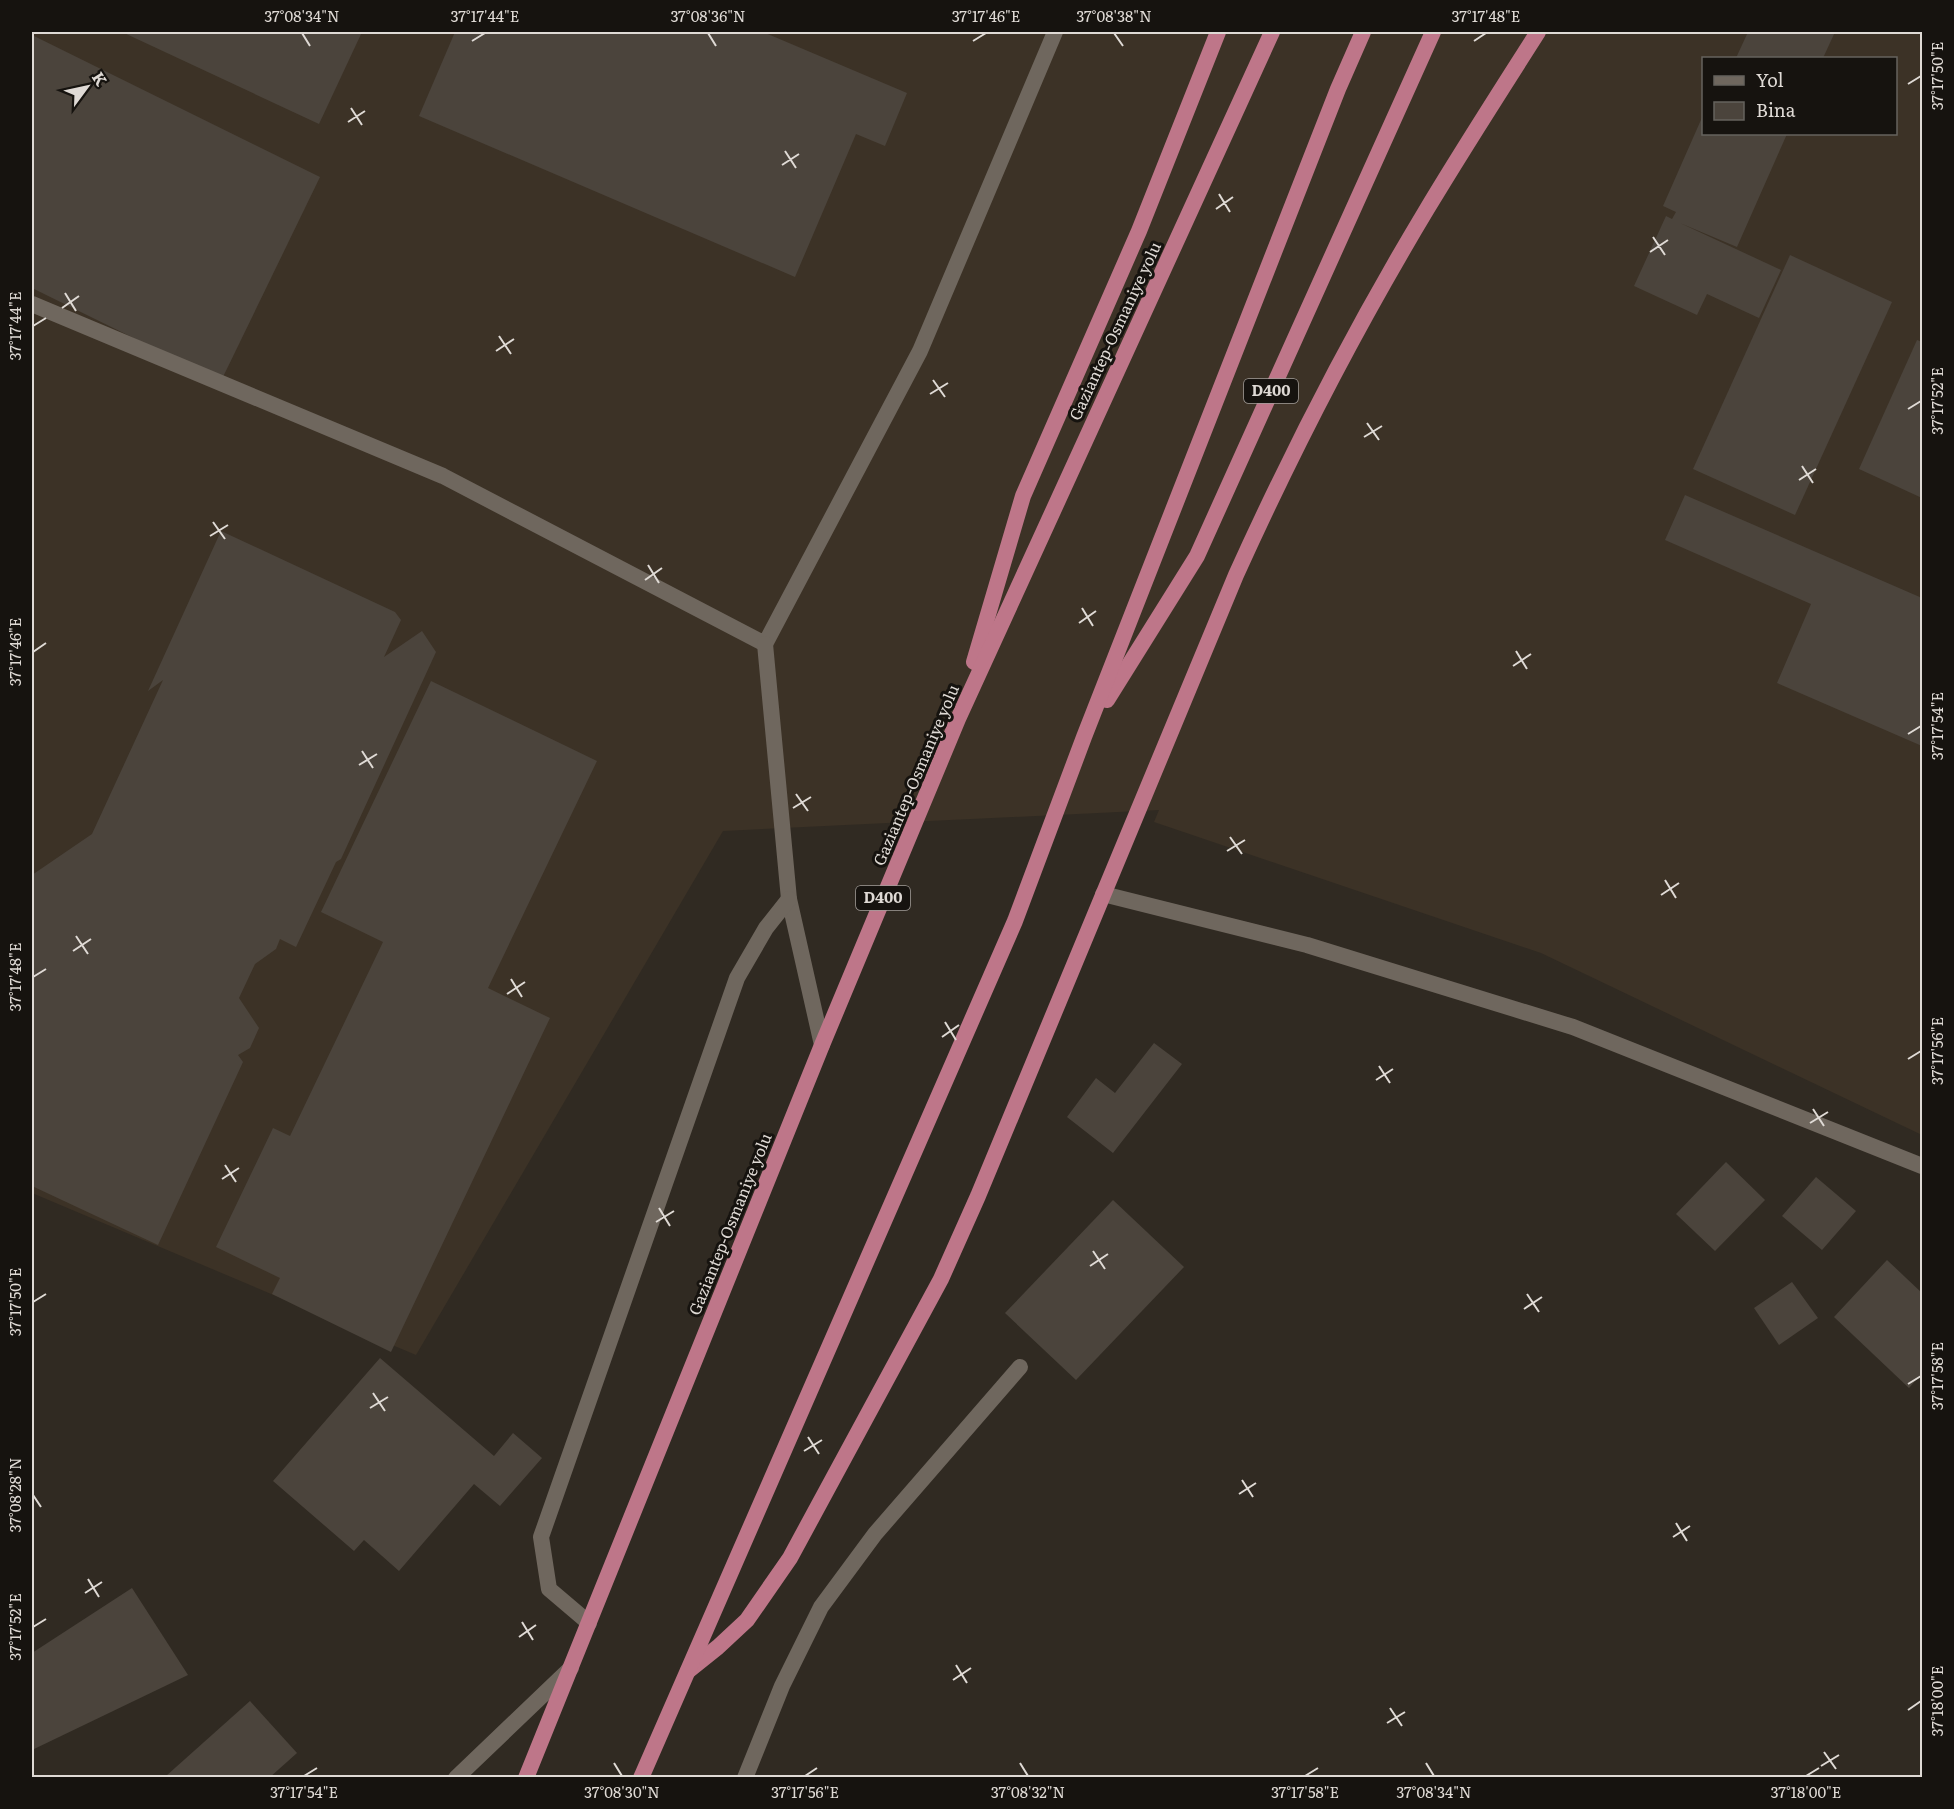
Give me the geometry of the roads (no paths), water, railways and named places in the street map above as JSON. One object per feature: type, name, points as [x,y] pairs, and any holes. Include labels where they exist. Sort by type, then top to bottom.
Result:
[{"type":"highway","name":"D400","points":[[958,719],[1023,496],[1139,231],[1218,32]]},
{"type":"highway","name":"Gaziantep-Osmaniye yolu","points":[[526,1778],[822,1045],[958,719],[1272,32]]},
{"type":"highway","name":"D400","points":[[641,1778],[1015,921],[1084,737],[1338,89],[1363,32]]},
{"type":"highway","name":"D400","points":[[1084,737],[1197,556],[1433,32]]},
{"type":"highway","points":[[685,1673],[747,1620],[790,1558],[941,1279],[978,1196],[1236,575],[1279,482],[1333,375],[1427,209],[1538,32]]},
{"type":"street","points":[[822,1045],[789,899],[765,644],[920,351],[1055,32]]},
{"type":"street","points":[[32,304],[442,476],[765,644]]},
{"type":"street","points":[[1103,894],[1307,945],[1573,1027],[1923,1166]]},
{"type":"street","points":[[589,1623],[549,1589],[541,1537],[737,978],[766,928],[789,899]]},
{"type":"street","points":[[745,1778],[782,1686],[821,1607],[875,1534],[1020,1366]]},
{"type":"street","points":[[456,1778],[571,1668]]}]
